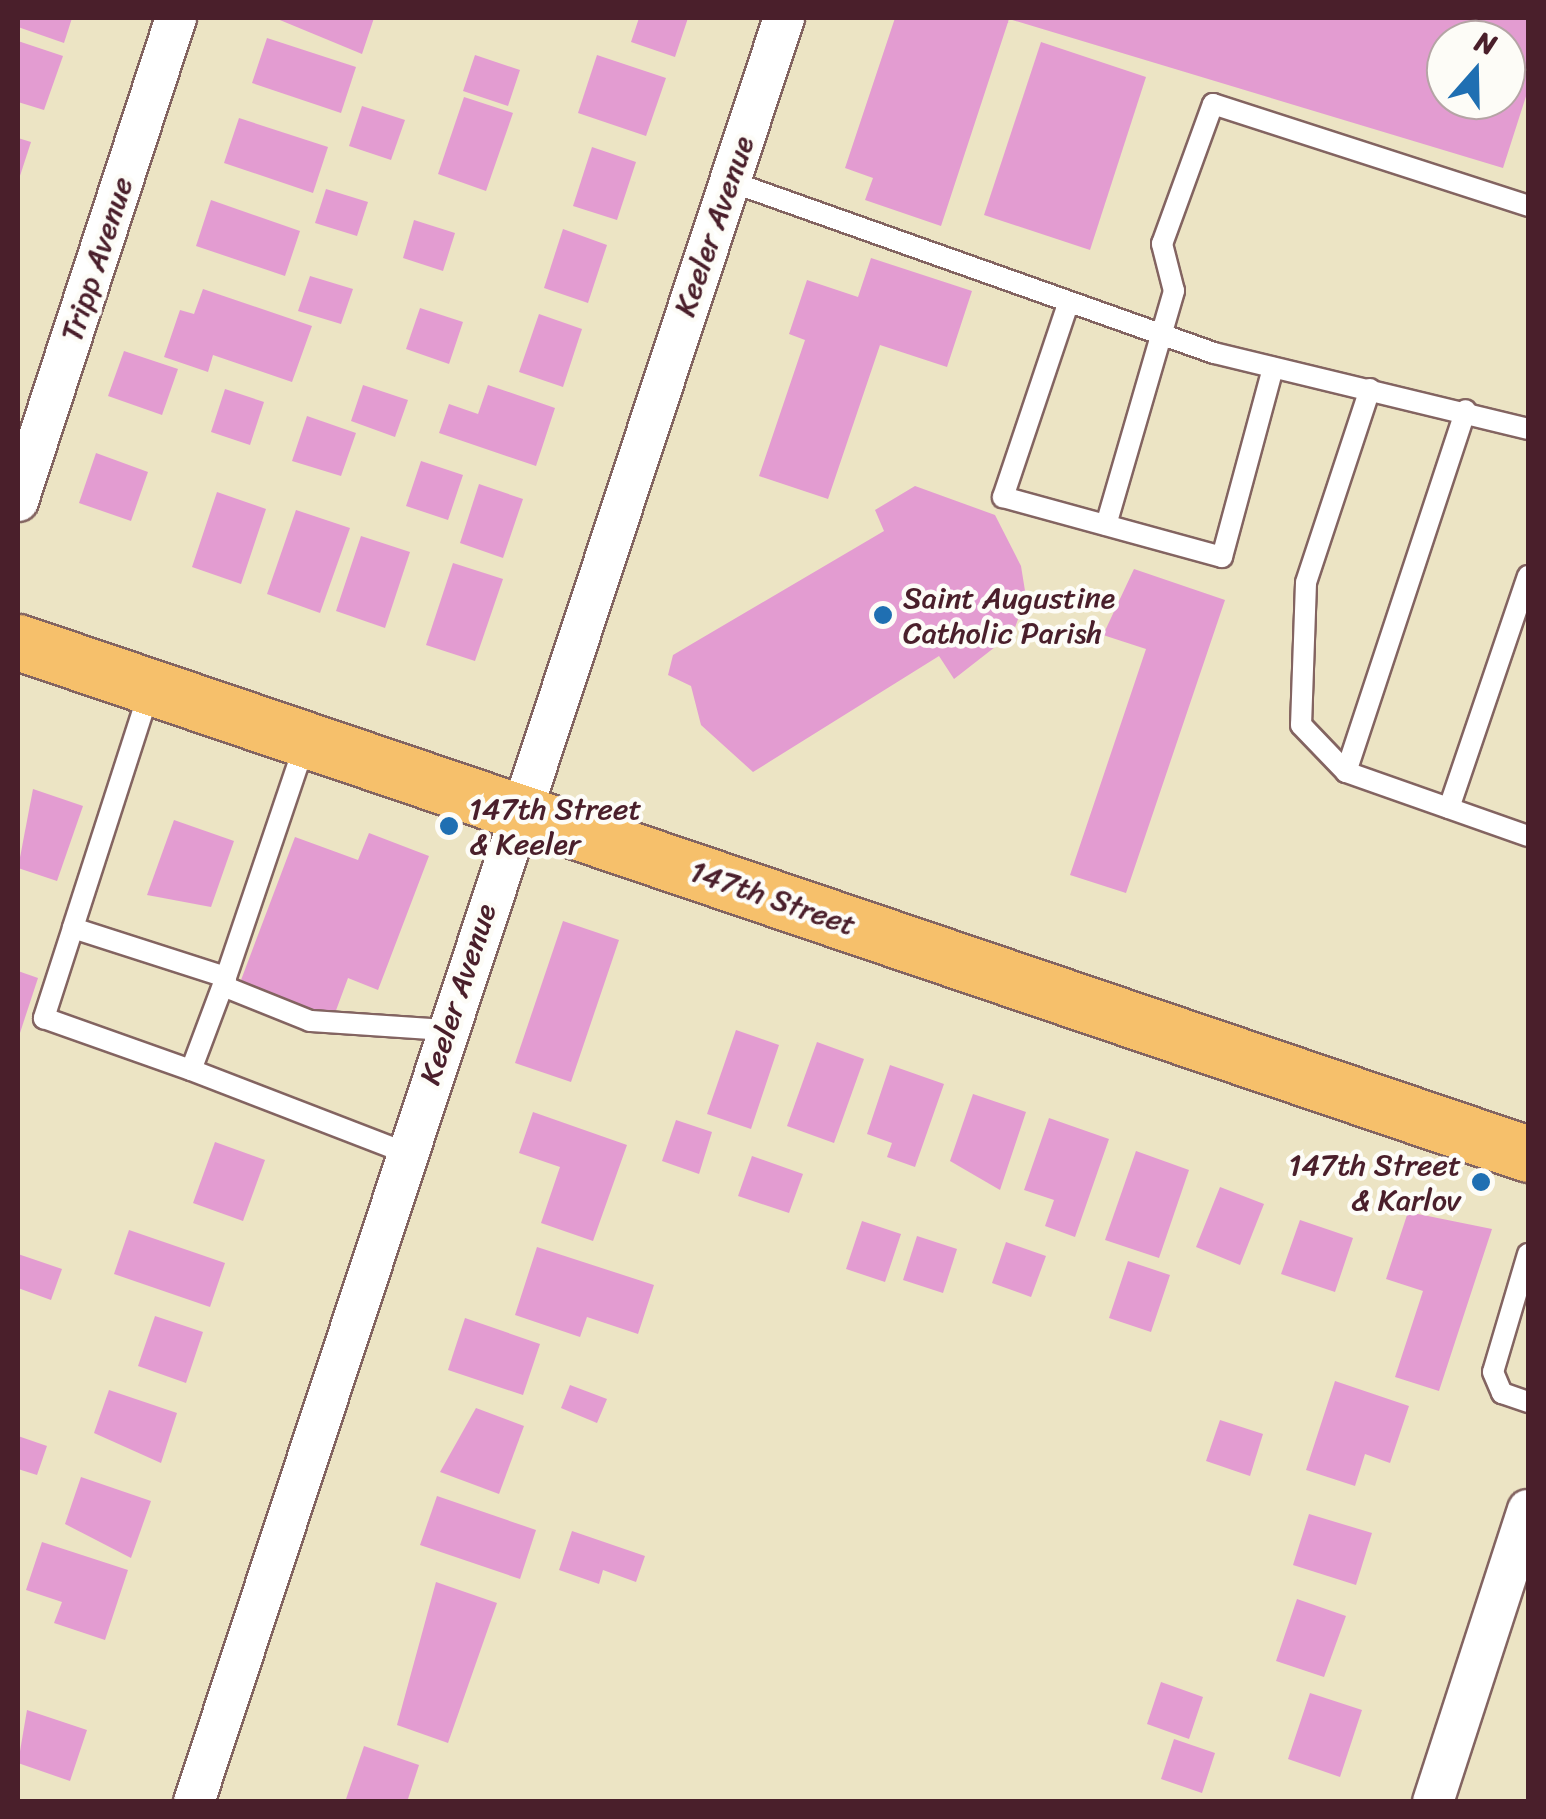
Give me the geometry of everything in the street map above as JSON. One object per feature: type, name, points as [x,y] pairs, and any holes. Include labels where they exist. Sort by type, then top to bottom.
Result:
[{"type":"main road","name":"147th Street","points":[[18,642],[1528,1154]]},
{"type":"street","name":"Tripp Avenue","points":[[18,500],[176,18]]},
{"type":"street","name":"Keeler Avenue","points":[[194,1802],[518,811],[784,18]]},
{"type":"street","points":[[1433,1802],[1528,1510]]},
{"type":"lane","points":[[1106,525],[1174,291],[1162,244],[1213,104],[1528,206]]},
{"type":"lane","points":[[729,181],[1163,336],[1273,368],[1466,410],[1528,429]]},
{"type":"lane","points":[[1068,304],[1003,497],[1222,557],[1273,368]]},
{"type":"lane","points":[[1370,389],[1306,583],[1301,725],[1346,772],[1528,836]]},
{"type":"lane","points":[[1346,772],[1466,410]]},
{"type":"lane","points":[[1449,808],[1528,576]]},
{"type":"lane","points":[[150,687],[44,1018],[406,1153]]},
{"type":"lane","points":[[192,1070],[306,740]]},
{"type":"lane","points":[[73,928],[224,982],[310,1021],[446,1030]]},
{"type":"lane","points":[[1528,1254],[1493,1372],[1502,1393],[1528,1402]]},
{"type":"building","points":[[18,18],[72,18],[64,43],[18,27]]},
{"type":"building","points":[[275,18],[374,18],[362,54]]},
{"type":"building","points":[[639,18],[688,18],[675,57],[631,42]]},
{"type":"building","points":[[895,18],[1528,18],[1526,96],[1526,20],[1426,20],[1426,120],[1518,120],[1503,168],[1009,19],[941,226],[865,200],[873,178],[845,168]]},
{"type":"building","points":[[267,38],[356,67],[341,113],[252,83]]},
{"type":"building","points":[[18,41],[63,56],[44,110],[18,102]]},
{"type":"building","points":[[1041,42],[1146,77],[1090,250],[984,215]]},
{"type":"building","points":[[475,55],[520,70],[508,106],[463,91]]},
{"type":"building","points":[[597,55],[666,78],[646,136],[578,113]]},
{"type":"building","points":[[464,97],[513,113],[486,191],[438,174]]},
{"type":"building","points":[[362,106],[405,120],[391,160],[349,146]]},
{"type":"building","points":[[239,118],[328,147],[313,193],[224,163]]},
{"type":"building","points":[[18,138],[31,142],[18,182]]},
{"type":"building","points":[[592,147],[636,162],[617,220],[573,206]]},
{"type":"building","points":[[326,189],[368,202],[357,236],[315,223]]},
{"type":"building","points":[[211,200],[300,231],[285,276],[196,246]]},
{"type":"building","points":[[414,220],[455,233],[443,271],[403,258]]},
{"type":"building","points":[[563,229],[607,245],[588,303],[544,288]]},
{"type":"building","points":[[871,258],[972,291],[947,367],[880,345],[828,499],[759,476],[805,340],[789,334],[807,280],[858,297]]},
{"type":"building","points":[[310,276],[353,289],[341,324],[298,311]]},
{"type":"building","points":[[203,289],[312,326],[292,382],[213,355],[208,372],[164,357],[180,310],[194,314]]},
{"type":"building","points":[[420,308],[463,322],[449,364],[406,349]]},
{"type":"building","points":[[539,314],[582,329],[563,387],[519,372]]},
{"type":"building","points":[[124,351],[178,369],[162,415],[108,396]]},
{"type":"building","points":[[363,385],[408,400],[395,437],[351,421]]},
{"type":"building","points":[[488,385],[555,408],[536,466],[439,433],[449,404],[478,414]]},
{"type":"building","points":[[225,389],[264,402],[250,445],[211,432]]},
{"type":"building","points":[[307,416],[356,433],[341,476],[292,461]]},
{"type":"building","points":[[96,453],[148,472],[131,521],[79,503]]},
{"type":"building","points":[[421,461],[463,475],[448,520],[406,506]]},
{"type":"building","points":[[479,484],[523,499],[503,558],[460,543]]},
{"type":"building","name":"Saint Augustine Catholic Parish","points":[[915,486],[995,515],[1021,566],[1026,597],[1013,633],[954,679],[939,656],[753,772],[701,725],[691,686],[668,675],[673,655],[884,531],[875,510]]},
{"type":"building","points":[[217,492],[266,509],[241,584],[192,567]]},
{"type":"building","points":[[296,510],[350,528],[320,613],[267,594]]},
{"type":"building","points":[[361,536],[410,552],[385,628],[336,611]]},
{"type":"building","points":[[453,563],[503,579],[475,661],[426,645]]},
{"type":"building","points":[[1134,569],[1225,600],[1126,893],[1070,875],[1146,649],[1103,635]]},
{"type":"building","points":[[33,789],[83,806],[57,881],[18,868]]},
{"type":"building","points":[[174,820],[234,841],[211,907],[147,895]]},
{"type":"building","points":[[369,833],[429,856],[378,990],[348,978],[331,1024],[238,988],[295,837],[358,860]]},
{"type":"building","points":[[563,921],[619,940],[571,1082],[515,1063]]},
{"type":"building","points":[[18,971],[38,978],[18,1039]]},
{"type":"building","points":[[736,1030],[779,1045],[751,1129],[707,1114]]},
{"type":"building","points":[[817,1042],[864,1059],[834,1143],[787,1126]]},
{"type":"building","points":[[890,1065],[944,1084],[915,1167],[887,1157],[892,1143],[867,1134]]},
{"type":"building","points":[[973,1094],[1026,1112],[1000,1190],[950,1161]]},
{"type":"building","points":[[533,1112],[627,1145],[593,1241],[541,1223],[560,1167],[519,1153]]},
{"type":"building","points":[[1049,1118],[1109,1139],[1075,1237],[1045,1226],[1054,1200],[1024,1190]]},
{"type":"building","points":[[676,1120],[712,1132],[699,1174],[662,1161]]},
{"type":"building","points":[[215,1142],[265,1160],[243,1221],[193,1203]]},
{"type":"building","points":[[1136,1151],[1189,1170],[1159,1258],[1105,1240]]},
{"type":"building","points":[[752,1156],[803,1174],[789,1213],[738,1196]]},
{"type":"building","points":[[1220,1187],[1264,1204],[1240,1265],[1196,1247]]},
{"type":"building","points":[[1408,1212],[1492,1229],[1439,1391],[1395,1377],[1423,1291],[1386,1279]]},
{"type":"building","points":[[1300,1220],[1353,1238],[1335,1292],[1281,1274]]},
{"type":"building","points":[[862,1221],[901,1234],[885,1282],[846,1269]]},
{"type":"building","points":[[129,1230],[225,1263],[210,1307],[114,1274]]},
{"type":"building","points":[[917,1236],[957,1249],[943,1293],[903,1280]]},
{"type":"building","points":[[1006,1242],[1046,1256],[1031,1297],[992,1283]]},
{"type":"building","points":[[537,1247],[654,1285],[638,1334],[587,1317],[580,1337],[515,1315]]},
{"type":"building","points":[[18,1254],[62,1269],[51,1300],[18,1288]]},
{"type":"building","points":[[1128,1261],[1170,1275],[1151,1332],[1109,1318]]},
{"type":"building","points":[[155,1316],[203,1332],[186,1383],[138,1366]]},
{"type":"building","points":[[465,1318],[540,1344],[523,1395],[448,1370]]},
{"type":"building","points":[[1335,1381],[1409,1406],[1390,1463],[1365,1454],[1355,1486],[1306,1470]]},
{"type":"building","points":[[570,1385],[607,1399],[597,1423],[561,1408]]},
{"type":"building","points":[[109,1390],[177,1413],[161,1463],[94,1433]]},
{"type":"building","points":[[476,1408],[524,1426],[499,1494],[440,1472]]},
{"type":"building","points":[[1220,1420],[1263,1434],[1250,1476],[1206,1461]]},
{"type":"building","points":[[18,1436],[47,1446],[37,1475],[18,1469]]},
{"type":"building","points":[[81,1477],[151,1501],[131,1558],[65,1524]]},
{"type":"building","points":[[437,1496],[536,1530],[520,1579],[420,1545]]},
{"type":"building","points":[[1309,1514],[1372,1533],[1356,1585],[1293,1565]]},
{"type":"building","points":[[572,1531],[645,1556],[636,1582],[603,1570],[599,1584],[559,1570]]},
{"type":"building","points":[[42,1542],[128,1570],[105,1640],[54,1623],[62,1602],[26,1590]]},
{"type":"building","points":[[436,1582],[497,1603],[448,1743],[397,1725]]},
{"type":"building","points":[[1297,1599],[1346,1616],[1324,1677],[1276,1661]]},
{"type":"building","points":[[1161,1682],[1203,1697],[1189,1739],[1147,1724]]},
{"type":"building","points":[[1310,1693],[1362,1710],[1340,1777],[1288,1759]]},
{"type":"building","points":[[27,1710],[87,1730],[70,1781],[18,1763]]},
{"type":"building","points":[[1174,1739],[1215,1753],[1202,1793],[1161,1779]]},
{"type":"building","points":[[364,1746],[419,1765],[407,1802],[345,1802]]},
{"type":"place","name":"Saint Augustine Catholic Parish","points":[[883,615]]},
{"type":"place","name":"147th Street & Keeler","points":[[449,826]]},
{"type":"place","name":"147th Street & Karlov","points":[[1481,1182]]}]
